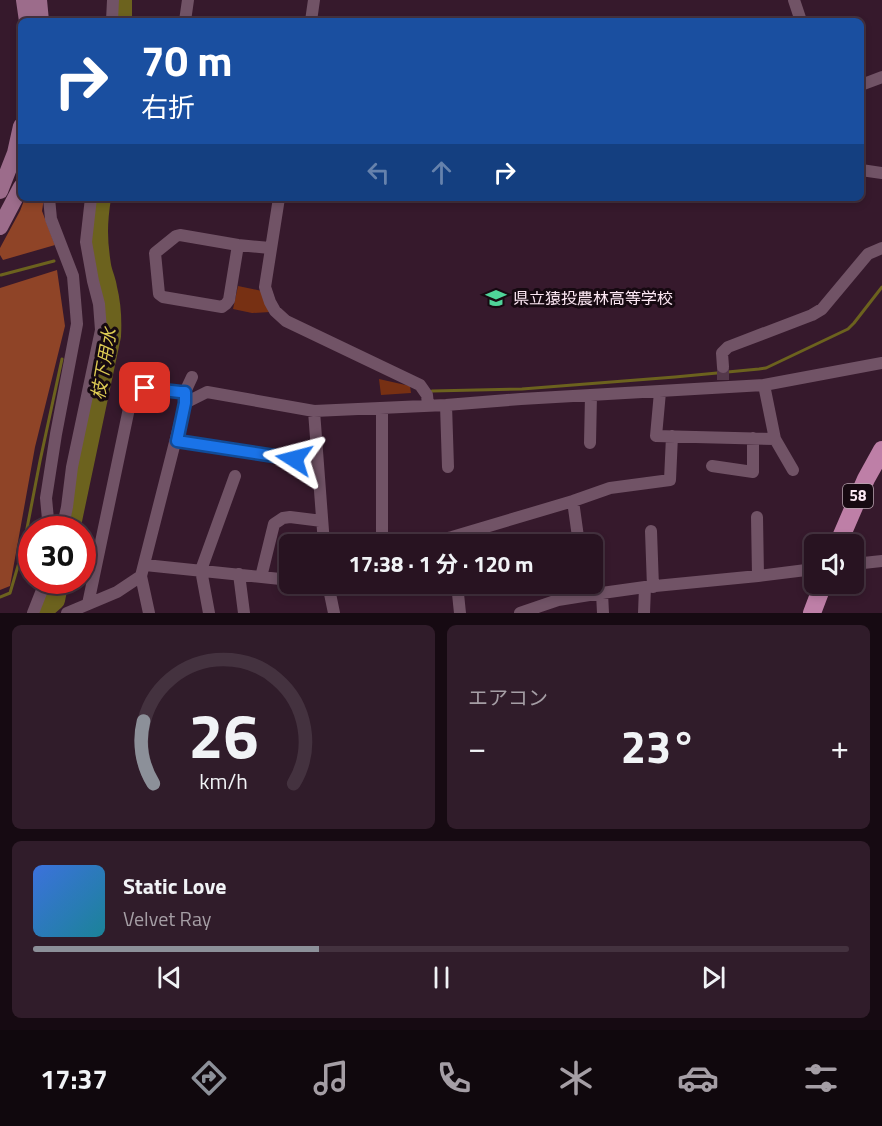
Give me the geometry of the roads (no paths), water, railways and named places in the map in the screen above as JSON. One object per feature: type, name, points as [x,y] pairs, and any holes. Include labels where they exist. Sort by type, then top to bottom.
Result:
[{"type":"main road","name":"58","points":[[842,534],[866,478],[882,450]]},
{"type":"main road","points":[[812,613],[819,594]]},
{"type":"street","points":[[24,0],[27,18]]},
{"type":"street","points":[[39,0],[41,18]]},
{"type":"street","points":[[112,18],[113,0]]},
{"type":"street","points":[[185,18],[188,0]]},
{"type":"street","points":[[311,18],[314,0]]},
{"type":"street","points":[[794,0],[800,18]]},
{"type":"street","points":[[864,84],[882,77]]},
{"type":"street","points":[[0,191],[18,140]]},
{"type":"street","points":[[864,170],[882,173]]},
{"type":"street","points":[[0,227],[18,194]]},
{"type":"street","points":[[48,516],[46,498],[77,324],[73,276],[51,219],[49,201]]},
{"type":"street","points":[[65,516],[72,467],[101,330],[99,304],[86,242],[91,201]]},
{"type":"street","points":[[278,201],[265,287],[275,311],[286,321],[420,385],[427,394],[428,405]]},
{"type":"street","points":[[238,245],[229,300],[222,307],[164,297],[159,294],[155,253],[176,236],[270,248]]},
{"type":"street","points":[[723,367],[722,353],[728,347],[812,315],[822,309],[867,254],[882,248]]},
{"type":"street","points":[[185,397],[207,392],[314,411],[446,405],[660,392],[723,383],[764,385],[882,363]]},
{"type":"street","points":[[149,613],[143,570],[177,441],[185,397],[192,377]]},
{"type":"street","points":[[764,385],[775,439],[793,470]]},
{"type":"street","points":[[88,604],[132,394],[145,388],[180,392],[185,397]]},
{"type":"street","points":[[660,392],[656,436],[775,439]]},
{"type":"street","points":[[590,443],[591,395]]},
{"type":"street","points":[[446,405],[448,466]]},
{"type":"street","points":[[382,408],[382,534]]},
{"type":"street","points":[[314,411],[323,534]]},
{"type":"street","points":[[473,534],[610,488],[670,480],[672,436]]},
{"type":"street","points":[[712,466],[753,472],[753,438]]},
{"type":"street","points":[[177,441],[318,463]]},
{"type":"street","points":[[209,613],[201,570],[235,477]]},
{"type":"street","points":[[573,501],[578,534]]},
{"type":"street","points":[[261,577],[274,524],[283,518],[290,517],[322,521]]},
{"type":"street","points":[[757,517],[758,576]]},
{"type":"street","points":[[644,613],[649,587],[651,531]]},
{"type":"street","points":[[864,563],[882,561]]},
{"type":"street","points":[[67,613],[117,592],[143,570],[201,570],[279,579]]},
{"type":"street","points":[[603,592],[804,570]]},
{"type":"street","points":[[239,574],[244,613]]},
{"type":"street","points":[[33,613],[40,594]]},
{"type":"street","points":[[329,594],[334,613]]},
{"type":"street","points":[[458,594],[460,613]]},
{"type":"street","points":[[520,613],[573,594]]},
{"type":"street","points":[[602,594],[603,613]]},
{"type":"waterway","name":"枝下用水","points":[[122,0],[122,18]]},
{"type":"waterway","name":"枝下用水","points":[[73,516],[111,336],[110,306],[99,248],[98,224],[101,201]]},
{"type":"waterway","points":[[1,275],[54,261]]},
{"type":"waterway","points":[[432,391],[522,389],[766,368],[848,329],[882,287]]},
{"type":"waterway","points":[[0,597],[10,593],[23,549],[62,359]]},
{"type":"waterway","name":"枝下用水","points":[[40,613],[55,600],[56,594]]},
{"type":"tunnel","points":[[723,367],[723,380]]},
{"type":"place","name":"県立猿投農林高等学校","points":[[496,298]]}]
